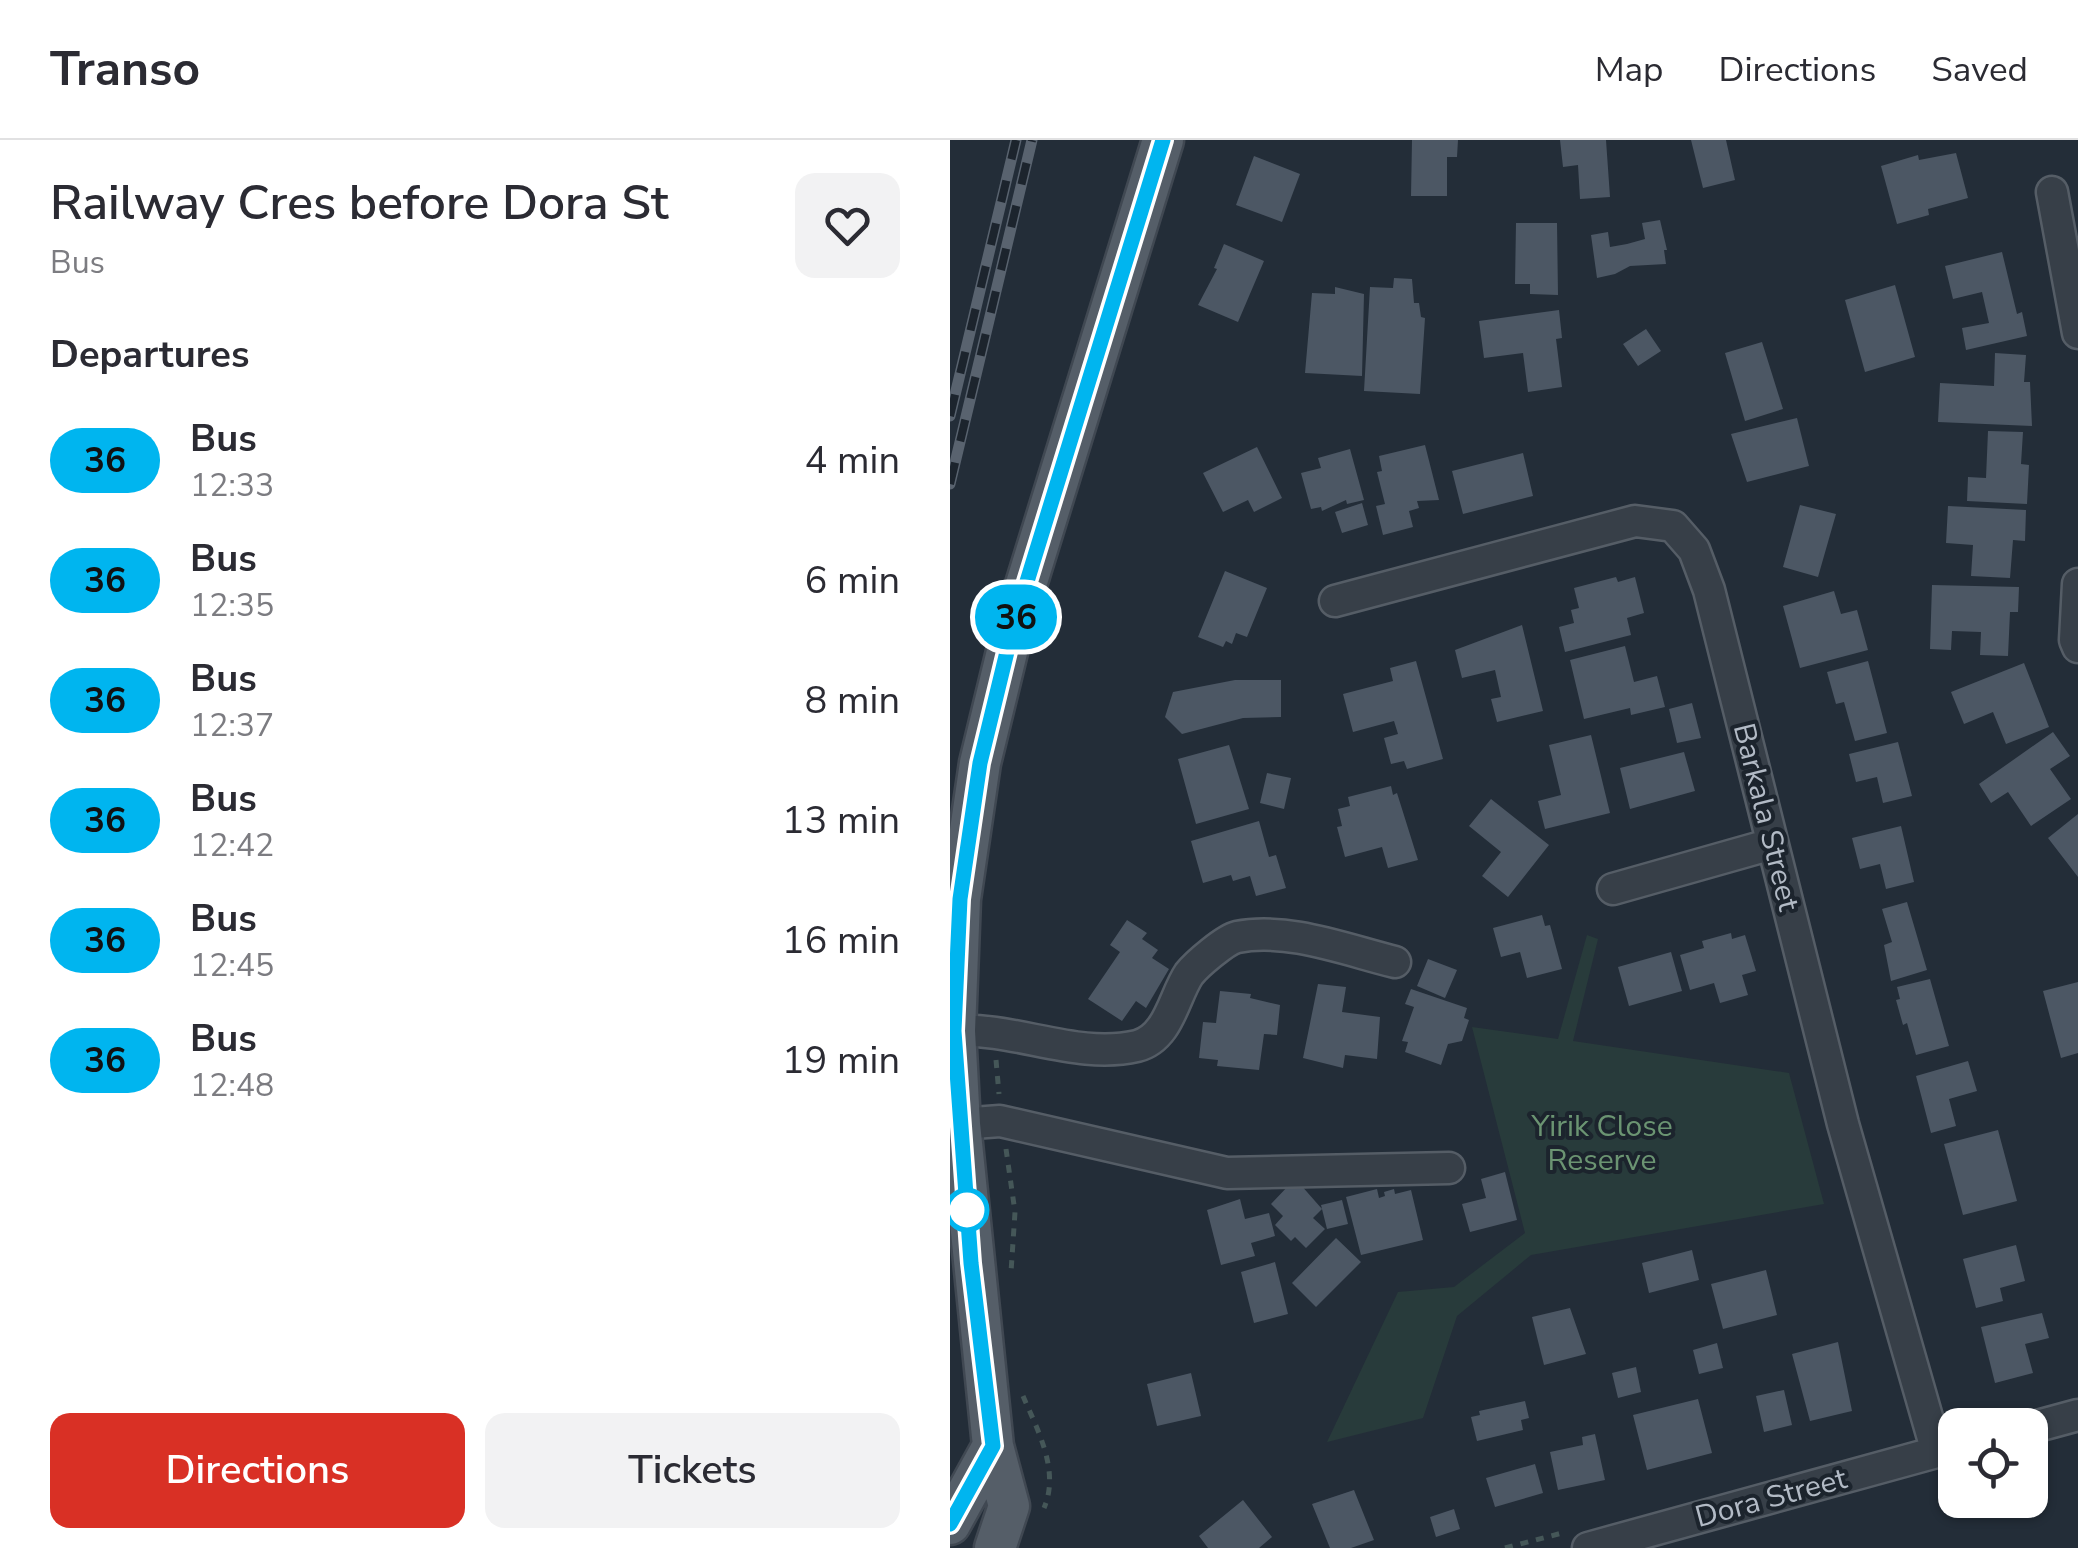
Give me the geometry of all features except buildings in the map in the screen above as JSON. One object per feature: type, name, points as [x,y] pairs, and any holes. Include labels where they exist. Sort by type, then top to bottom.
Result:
[{"type":"main road","points":[[995,1548],[1010,1506],[993,1446],[960,1124],[954,1031],[960,899],[980,763],[1013,627],[1163,140]]},
{"type":"main road","points":[[950,1524],[993,1446]]},
{"type":"street","points":[[2052,192],[2078,333]]},
{"type":"street","name":"Barkala Street","points":[[1335,601],[1635,521],[1673,526],[1694,550],[1710,590],[1843,1124],[1938,1425]]},
{"type":"street","points":[[2078,584],[2078,647]]},
{"type":"street","points":[[1612,889],[1772,844]]},
{"type":"street","points":[[954,1031],[994,1032],[1094,1049],[1140,1045],[1174,1014],[1190,974],[1233,937],[1288,937],[1395,962]]},
{"type":"street","points":[[960,1124],[1000,1121],[1227,1173],[1449,1168]]},
{"type":"street","points":[[2048,1423],[2078,1415]]},
{"type":"street","name":"Dora Street","points":[[1588,1548],[1938,1452]]},
{"type":"path","points":[[994,1032],[1000,1121],[1014,1212],[1009,1290]]},
{"type":"path","points":[[1021,1391],[1042,1440],[1052,1489],[1041,1517]]},
{"type":"green space","name":"Yirik Close Reserve","points":[[1587,935],[1598,939],[1573,1041],[1789,1073],[1824,1204],[1531,1255],[1457,1316],[1423,1418],[1327,1442],[1398,1292],[1454,1287],[1525,1233],[1472,1027],[1558,1039]]},
{"type":"railway","points":[[950,416],[1016,140]]},
{"type":"railway","points":[[950,484],[1032,140]]},
{"type":"bus line","name":"36","points":[[950,1524],[993,1446],[971,1263],[954,1031],[960,899],[980,763],[1013,627],[1163,140]]}]
